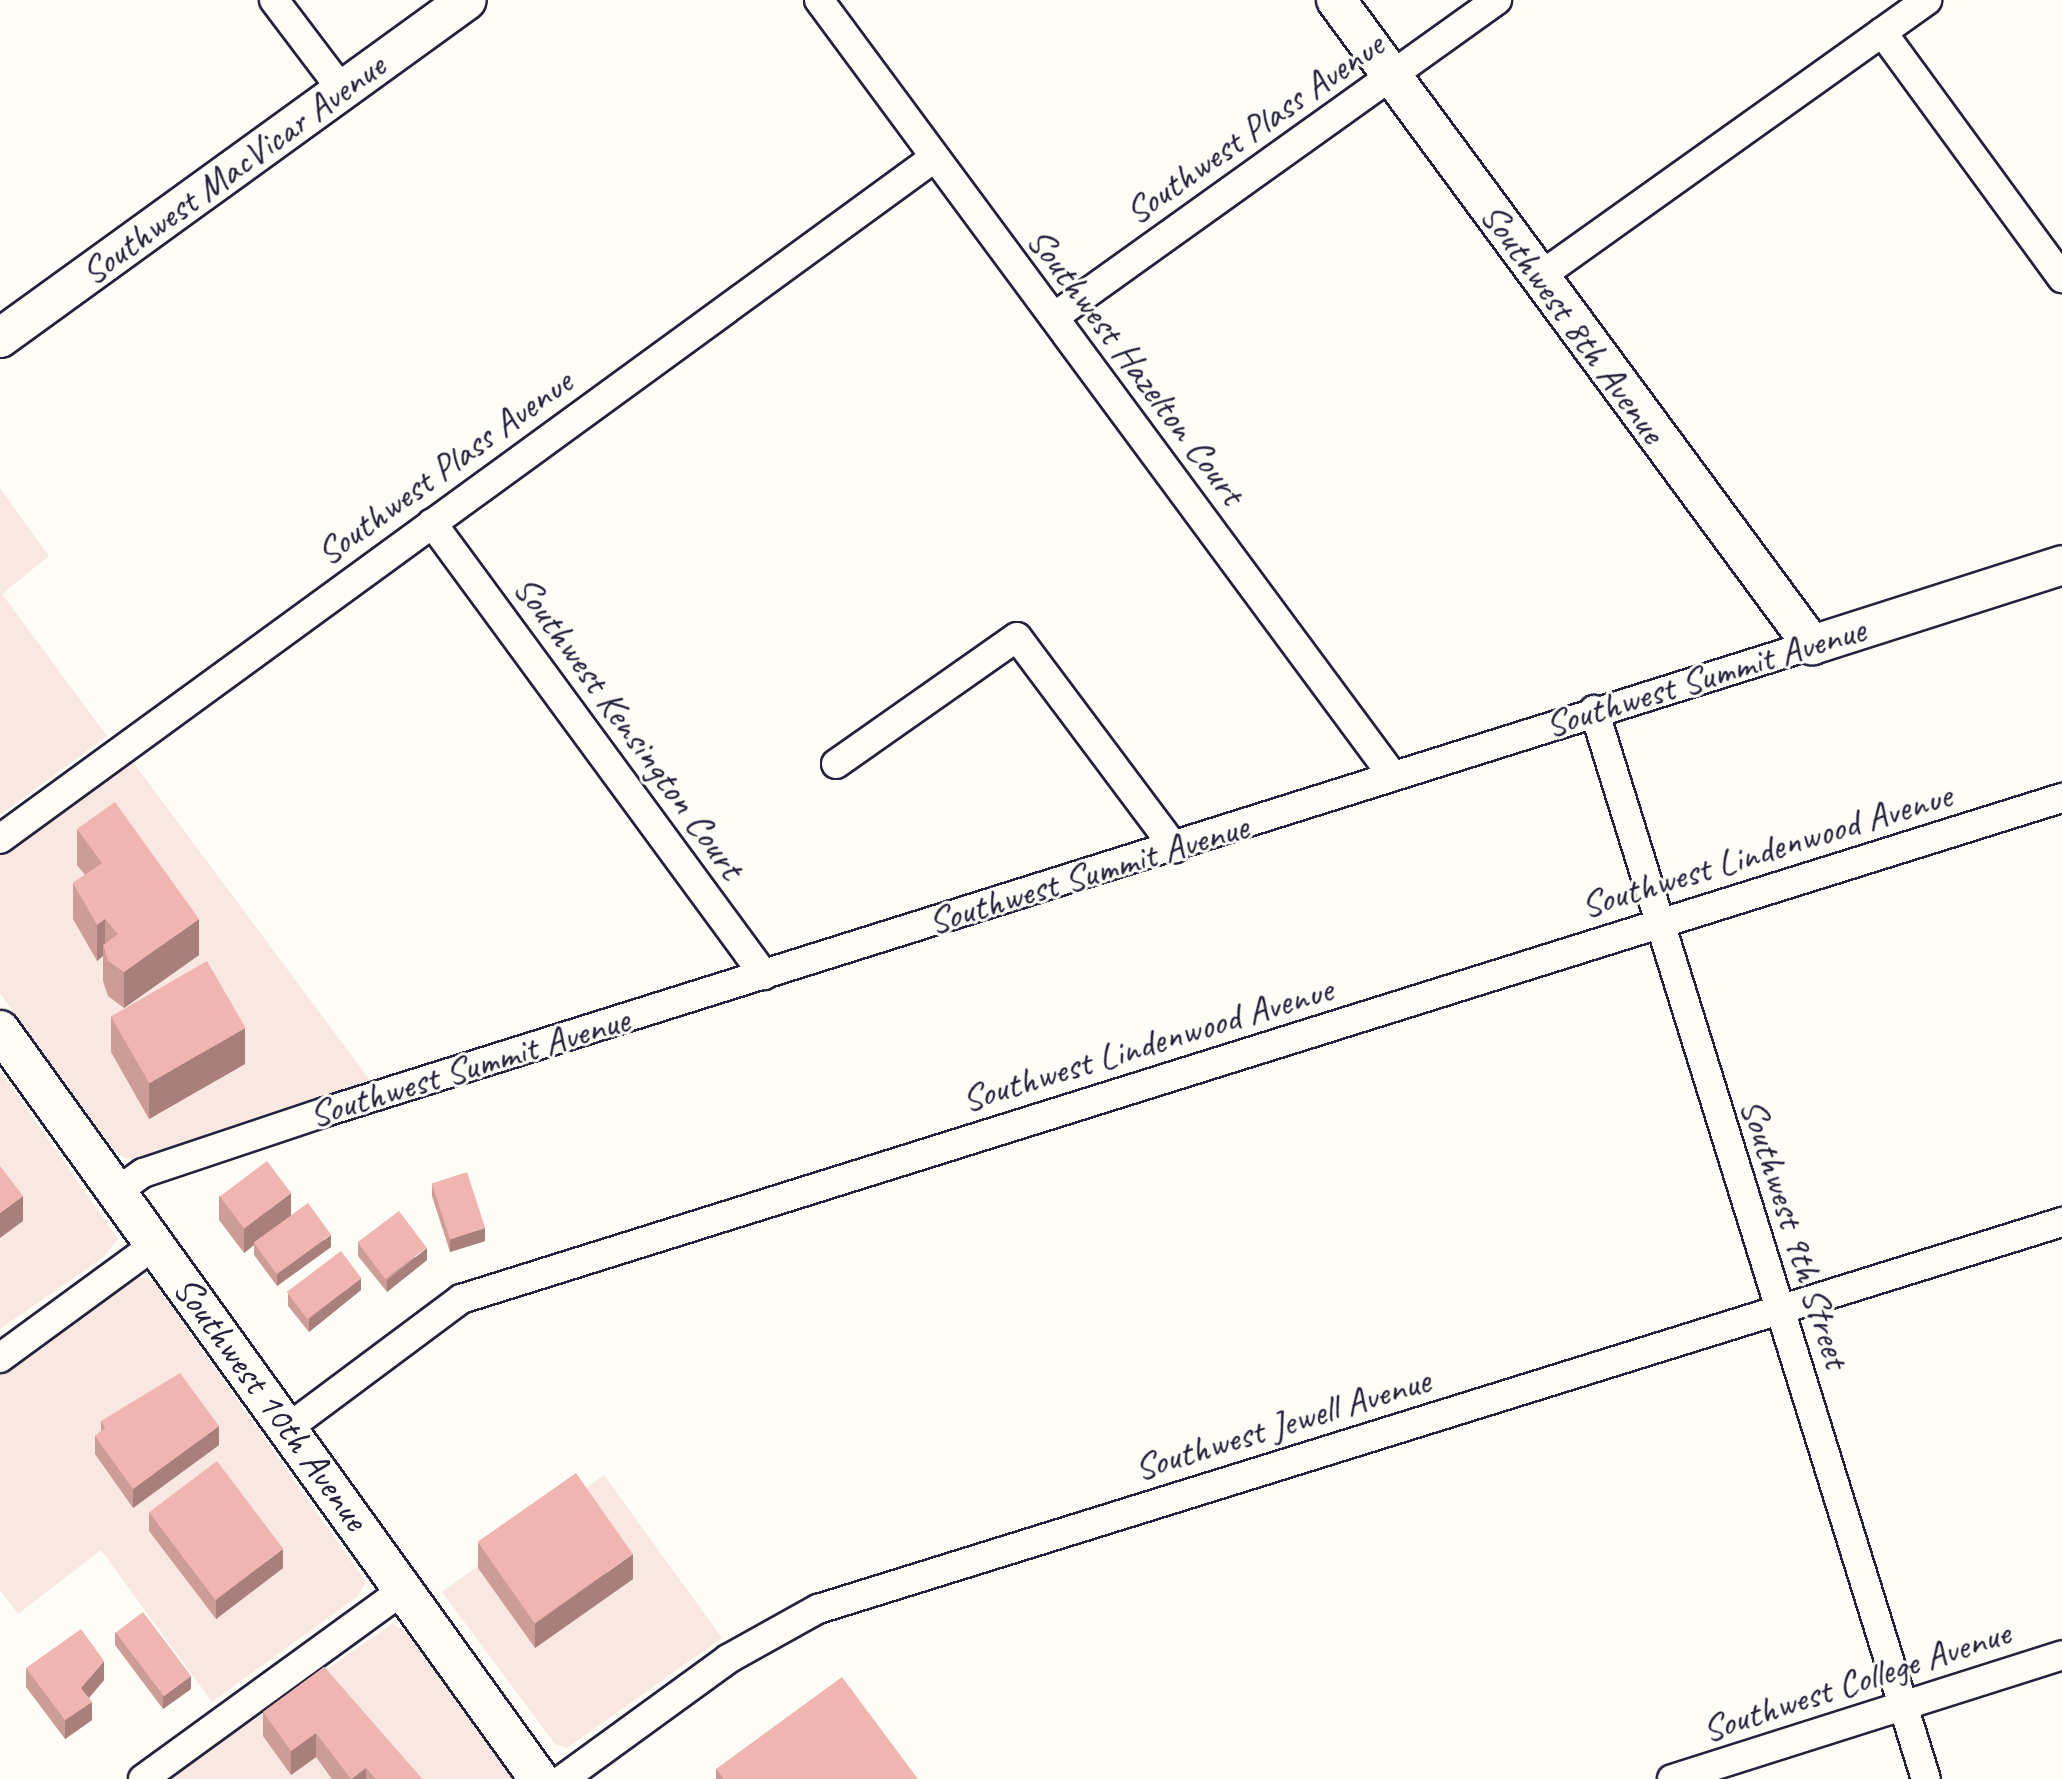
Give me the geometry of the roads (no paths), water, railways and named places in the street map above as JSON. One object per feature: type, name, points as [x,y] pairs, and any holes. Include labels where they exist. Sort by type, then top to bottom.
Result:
[{"type":"street","points":[[274,0],[342,90]]},
{"type":"street","name":"Southwest MacVicar Avenue","points":[[0,338],[467,0]]},
{"type":"street","name":"Southwest Hazelton Court","points":[[819,0],[1393,776]]},
{"type":"street","name":"Southwest 8th Avenue","points":[[1336,0],[1812,645]]},
{"type":"street","name":"Southwest Plass Avenue","points":[[1054,317],[1497,0]]},
{"type":"street","points":[[1539,277],[1927,0]]},
{"type":"street","points":[[1882,32],[2062,278]]},
{"type":"street","name":"Southwest Plass Avenue","points":[[0,839],[934,158]]},
{"type":"street","name":"Southwest Kensington Court","points":[[432,523],[764,975]]},
{"type":"street","name":"Southwest Summit Avenue","points":[[118,1191],[143,1173],[325,1112],[1175,848],[1594,710],[1812,645],[2062,565]]},
{"type":"street","points":[[836,764],[1017,637],[1175,848]]},
{"type":"street","name":"Southwest 9th Street","points":[[1594,710],[1657,923],[1781,1309],[1926,1779]]},
{"type":"street","name":"Southwest Lindenwood Avenue","points":[[288,1428],[461,1299],[2062,798]]},
{"type":"street","name":"Southwest 10th Avenue","points":[[0,1030],[406,1588],[539,1779]]},
{"type":"street","name":"Southwest Jewell Avenue","points":[[563,1779],[728,1659],[818,1609],[2062,1222]]},
{"type":"street","points":[[0,1358],[156,1244]]},
{"type":"street","points":[[143,1779],[406,1588]]},
{"type":"street","name":"Southwest College Avenue","points":[[1672,1779],[2062,1655]]}]
